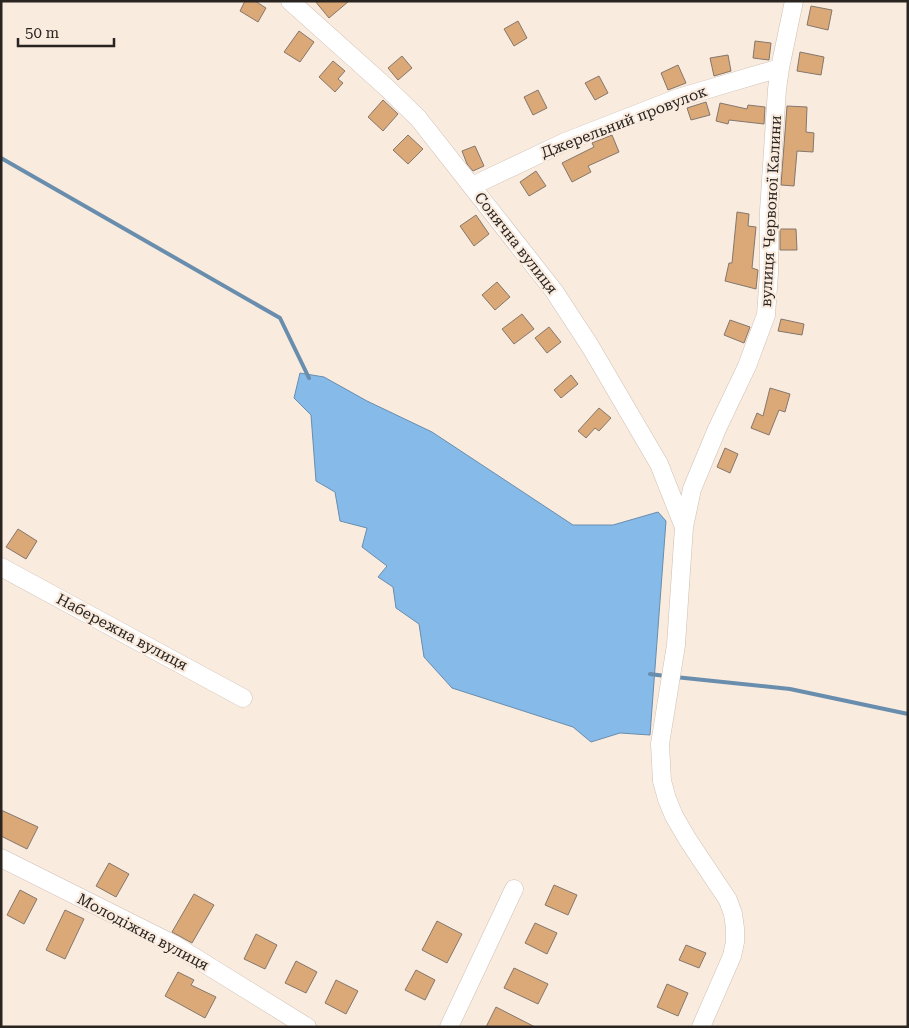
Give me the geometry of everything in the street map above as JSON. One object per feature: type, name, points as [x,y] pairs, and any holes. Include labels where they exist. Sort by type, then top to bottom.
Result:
[{"type":"street","name":"Сонячна вулиця","points":[[290,1],[418,118],[554,291],[590,346],[659,464],[684,527]]},
{"type":"street","name":"вулиця Червоної Калини","points":[[701,1027],[732,956],[735,942],[733,914],[728,900],[674,816],[664,790],[660,763],[660,744],[676,645],[684,527],[692,489],[717,429],[747,366],[766,315],[769,273],[769,211],[780,68],[794,1]]},
{"type":"street","name":"Джерельний провулок","points":[[472,186],[565,142],[678,98],[780,68]]},
{"type":"street","name":"Набережна вулиця","points":[[1,567],[243,698]]},
{"type":"street","name":"Молодіжна вулиця","points":[[1,858],[173,944],[307,1027]]},
{"type":"street","points":[[449,1027],[514,889]]},
{"type":"water","points":[[300,373],[324,377],[367,401],[432,432],[573,525],[613,525],[658,512],[666,521],[650,735],[620,733],[591,742],[573,727],[452,688],[424,657],[419,624],[396,608],[393,587],[378,577],[387,566],[362,547],[367,528],[340,521],[335,492],[316,481],[311,415],[294,398]]},
{"type":"building","points":[[245,1],[255,1],[266,8],[258,22],[240,11]]},
{"type":"building","points":[[315,1],[349,1],[329,18]]},
{"type":"building","points":[[811,6],[832,10],[828,30],[807,25]]},
{"type":"building","points":[[518,21],[527,38],[514,46],[504,29]]},
{"type":"building","points":[[299,31],[314,42],[300,62],[284,52]]},
{"type":"building","points":[[755,41],[771,43],[769,60],[753,58]]},
{"type":"building","points":[[800,52],[824,57],[821,75],[797,71]]},
{"type":"building","points":[[728,55],[731,71],[714,76],[710,58]]},
{"type":"building","points":[[402,56],[412,68],[398,80],[388,68]]},
{"type":"building","points":[[333,61],[345,71],[338,79],[343,83],[335,92],[319,77]]},
{"type":"building","points":[[678,65],[686,83],[668,90],[661,73]]},
{"type":"building","points":[[599,76],[608,93],[595,100],[585,83]]},
{"type":"building","points":[[538,90],[547,108],[533,115],[524,97]]},
{"type":"building","points":[[383,100],[398,114],[383,131],[368,117]]},
{"type":"building","points":[[706,102],[710,115],[691,120],[687,108]]},
{"type":"building","points":[[720,103],[747,109],[748,105],[765,107],[764,124],[729,120],[728,124],[716,121]]},
{"type":"building","points":[[787,106],[807,107],[806,132],[814,133],[813,152],[797,151],[794,186],[781,185]]},
{"type":"building","points":[[408,135],[423,149],[408,164],[393,150]]},
{"type":"building","points":[[612,135],[619,152],[588,166],[591,172],[572,182],[562,163],[594,147],[592,143]]},
{"type":"building","points":[[475,146],[484,166],[473,171],[467,164],[462,151]]},
{"type":"building","points":[[536,171],[546,186],[529,196],[520,182]]},
{"type":"building","points":[[737,212],[749,214],[748,226],[756,227],[752,268],[758,270],[756,289],[725,281],[729,263],[732,263]]},
{"type":"building","points":[[476,215],[489,234],[474,246],[460,226]]},
{"type":"building","points":[[780,229],[796,229],[797,250],[780,250]]},
{"type":"building","points":[[497,282],[510,297],[495,310],[482,295]]},
{"type":"building","points":[[522,314],[534,329],[514,344],[502,329]]},
{"type":"building","points":[[781,319],[804,324],[802,335],[778,331]]},
{"type":"building","points":[[730,320],[750,327],[744,343],[724,335]]},
{"type":"building","points":[[549,327],[561,342],[547,353],[535,338]]},
{"type":"building","points":[[571,375],[578,384],[561,398],[554,390]]},
{"type":"building","points":[[770,388],[790,394],[785,412],[779,410],[769,435],[751,428],[757,413],[763,416]]},
{"type":"building","points":[[599,408],[611,418],[599,431],[595,428],[586,438],[578,431]]},
{"type":"building","points":[[725,448],[738,454],[730,473],[717,467]]},
{"type":"building","points":[[18,529],[37,541],[26,559],[6,547]]},
{"type":"building","points":[[1,810],[38,827],[27,849],[1,836]]},
{"type":"building","points":[[109,863],[129,874],[116,897],[96,886]]},
{"type":"building","points":[[554,885],[577,895],[568,915],[545,905]]},
{"type":"building","points":[[20,890],[37,899],[24,924],[7,915]]},
{"type":"building","points":[[194,894],[214,905],[192,943],[172,932]]},
{"type":"building","points":[[65,910],[84,919],[65,959],[46,950]]},
{"type":"building","points":[[437,921],[462,934],[447,963],[422,950]]},
{"type":"building","points":[[535,923],[557,933],[547,954],[525,943]]},
{"type":"building","points":[[256,934],[277,945],[265,969],[244,959]]},
{"type":"building","points":[[686,945],[706,953],[699,968],[679,960]]},
{"type":"building","points":[[296,961],[317,972],[306,993],[285,983]]},
{"type":"building","points":[[514,968],[548,984],[538,1004],[504,988]]},
{"type":"building","points":[[416,970],[435,980],[425,1000],[405,990]]},
{"type":"building","points":[[178,972],[194,980],[191,985],[216,997],[205,1018],[165,996]]},
{"type":"building","points":[[336,980],[358,991],[346,1014],[325,1003]]},
{"type":"building","points":[[667,984],[688,993],[678,1016],[657,1007]]},
{"type":"building","points":[[496,1007],[535,1027],[486,1027]]},
{"type":"waterway","points":[[1,158],[280,318],[309,378]]},
{"type":"waterway","points":[[650,674],[665,676]]},
{"type":"waterway","points":[[675,677],[790,689],[908,714]]}]
